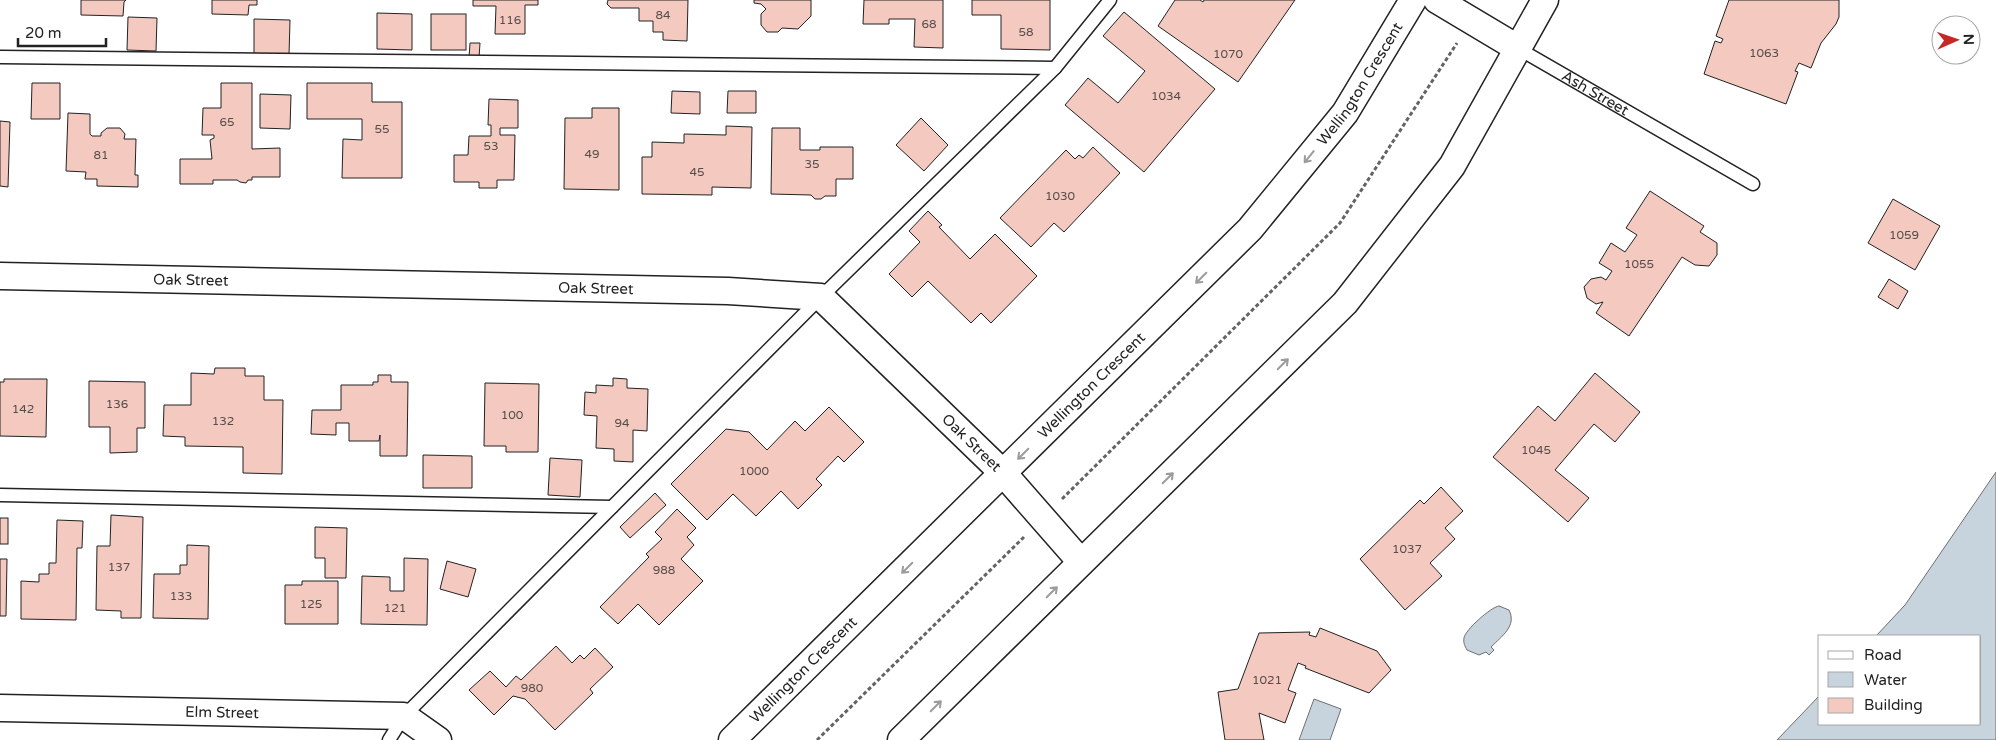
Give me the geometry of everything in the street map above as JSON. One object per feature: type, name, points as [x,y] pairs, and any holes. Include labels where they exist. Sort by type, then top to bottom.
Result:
[{"type":"street","name":"Wellington Crescent","points":[[732,740],[1250,229],[1344,113],[1413,0]]},
{"type":"street","name":"Ash Street","points":[[1437,0],[1519,49]]},
{"type":"street","points":[[901,740],[1345,303],[1452,166],[1545,0]]},
{"type":"street","name":"Oak Street","points":[[0,276],[728,291],[821,297],[1003,473],[1081,562]]},
{"type":"street","name":"Elm Street","points":[[0,708],[404,716]]},
{"type":"street","points":[[404,716],[438,740]]},
{"type":"lane","points":[[389,740],[404,716],[821,297],[1055,68],[1110,0]]},
{"type":"lane","name":"Ash Street","points":[[1519,49],[1753,184]]},
{"type":"lane","points":[[0,57],[1055,68]]},
{"type":"lane","points":[[0,495],[612,507]]},
{"type":"path","points":[[817,740],[1340,223],[1470,20]]},
{"type":"water","points":[[1996,472],[1996,740],[1777,740],[1818,697],[1818,725],[1981,725],[1981,635],[1877,635],[1905,605]]},
{"type":"water","points":[[1499,606],[1509,610],[1511,621],[1504,635],[1491,647],[1494,650],[1489,655],[1486,652],[1479,655],[1467,650],[1464,644],[1465,634],[1485,614]]},
{"type":"water","points":[[1314,699],[1341,709],[1330,740],[1299,740]]},
{"type":"building","points":[[81,0],[126,0],[124,2],[123,16],[81,15]]},
{"type":"building","points":[[212,0],[257,0],[257,5],[249,5],[248,15],[212,14]]},
{"type":"building","points":[[473,0],[538,0],[538,5],[525,5],[525,34],[495,34],[496,6],[473,6]]},
{"type":"building","points":[[608,0],[688,0],[687,41],[663,40],[663,32],[653,32],[653,21],[639,21],[639,8],[611,8],[607,4]]},
{"type":"building","points":[[754,0],[811,0],[811,16],[798,29],[782,28],[778,32],[767,32],[761,25],[761,14],[766,9],[761,4],[754,3]]},
{"type":"building","points":[[864,0],[943,0],[943,48],[914,47],[915,19],[889,19],[889,24],[863,24]]},
{"type":"building","points":[[972,0],[1050,0],[1050,50],[1001,49],[1001,15],[972,15]]},
{"type":"building","points":[[1175,0],[1200,0],[1203,2],[1204,0],[1295,0],[1238,82],[1158,26]]},
{"type":"building","points":[[1729,0],[1839,0],[1839,17],[1836,24],[1821,43],[1811,68],[1799,63],[1795,71],[1798,72],[1786,104],[1704,74],[1715,41],[1721,43],[1723,39],[1716,36]]},
{"type":"building","points":[[1124,12],[1215,89],[1144,172],[1065,105],[1088,78],[1118,103],[1145,71],[1103,36]]},
{"type":"building","points":[[377,13],[412,14],[412,50],[377,49]]},
{"type":"building","points":[[431,14],[466,14],[466,50],[431,50]]},
{"type":"building","points":[[128,17],[157,18],[156,51],[127,50]]},
{"type":"building","points":[[254,19],[290,20],[289,55],[254,55]]},
{"type":"building","points":[[470,43],[480,43],[479,58],[469,58]]},
{"type":"building","points":[[32,83],[60,83],[60,119],[31,119]]},
{"type":"building","points":[[221,83],[252,83],[252,149],[280,148],[280,177],[252,177],[252,180],[248,180],[246,183],[237,180],[213,180],[213,184],[180,184],[180,159],[212,159],[210,140],[214,138],[214,135],[202,135],[203,108],[221,108]]},
{"type":"building","points":[[307,83],[372,83],[372,102],[402,102],[402,178],[342,178],[343,139],[362,140],[362,119],[307,119]]},
{"type":"building","points":[[672,91],[700,92],[700,114],[671,113]]},
{"type":"building","points":[[728,91],[756,91],[756,113],[727,113]]},
{"type":"building","points":[[260,94],[291,95],[290,129],[260,128]]},
{"type":"building","points":[[489,99],[518,100],[518,128],[500,128],[500,135],[515,135],[514,180],[497,180],[497,188],[479,188],[479,182],[454,182],[454,155],[468,155],[469,136],[491,136],[491,125],[488,125]]},
{"type":"building","points":[[592,108],[619,108],[619,190],[564,189],[565,118],[592,118]]},
{"type":"building","points":[[68,113],[90,114],[90,134],[92,136],[101,136],[101,133],[107,128],[120,128],[125,134],[124,139],[136,139],[135,175],[138,175],[138,187],[97,186],[97,179],[85,179],[86,172],[66,171]]},
{"type":"building","points":[[921,118],[948,145],[924,171],[896,145]]},
{"type":"building","points":[[0,121],[10,122],[8,187],[0,186]]},
{"type":"building","points":[[726,126],[752,127],[751,188],[712,187],[712,195],[642,194],[642,157],[652,157],[652,142],[684,143],[684,134],[726,135]]},
{"type":"building","points":[[772,128],[800,128],[800,150],[820,150],[820,147],[853,147],[853,179],[836,179],[836,196],[825,196],[821,199],[815,199],[811,195],[771,194]]},
{"type":"building","points":[[1093,147],[1120,173],[1064,232],[1054,223],[1031,247],[1000,218],[1066,150],[1075,159],[1079,155],[1083,158]]},
{"type":"building","points":[[1650,191],[1704,226],[1700,232],[1717,243],[1717,255],[1709,266],[1695,265],[1682,257],[1629,336],[1596,313],[1603,302],[1596,304],[1587,298],[1584,287],[1591,279],[1601,277],[1606,280],[1612,271],[1599,263],[1611,243],[1625,252],[1637,235],[1626,228]]},
{"type":"building","points":[[1893,199],[1940,226],[1915,270],[1868,243]]},
{"type":"building","points":[[928,211],[942,225],[939,227],[970,259],[995,234],[1037,276],[991,323],[981,313],[971,323],[928,281],[912,297],[889,274],[920,242],[909,231]]},
{"type":"building","points":[[1889,279],[1908,291],[1898,309],[1878,297]]},
{"type":"building","points":[[215,368],[245,368],[245,376],[264,376],[264,400],[283,400],[282,474],[243,473],[243,447],[185,446],[185,437],[163,436],[164,405],[191,405],[191,373],[214,374]]},
{"type":"building","points":[[1595,373],[1640,412],[1615,442],[1594,424],[1555,470],[1589,498],[1568,522],[1493,457],[1538,406],[1555,421]]},
{"type":"building","points":[[378,375],[391,375],[391,382],[408,382],[407,456],[380,456],[380,435],[379,441],[349,441],[349,423],[336,423],[336,435],[311,434],[312,410],[341,410],[341,385],[373,385],[373,382],[378,382]]},
{"type":"building","points":[[613,378],[627,379],[627,388],[648,389],[647,431],[633,430],[633,462],[614,461],[614,449],[596,448],[597,416],[584,415],[585,392],[596,393],[596,385],[613,386]]},
{"type":"building","points":[[4,379],[47,379],[46,437],[0,436],[0,382],[4,382]]},
{"type":"building","points":[[89,381],[145,382],[145,428],[137,428],[137,452],[110,453],[110,427],[89,427]]},
{"type":"building","points":[[485,383],[539,384],[538,452],[506,452],[506,446],[484,446]]},
{"type":"building","points":[[829,407],[864,442],[844,462],[838,456],[816,479],[822,485],[798,509],[781,491],[756,516],[733,494],[707,520],[671,484],[726,429],[749,432],[767,450],[795,421],[805,431]]},
{"type":"building","points":[[423,455],[472,456],[472,488],[423,488]]},
{"type":"building","points":[[550,458],[582,460],[580,497],[548,495]]},
{"type":"building","points":[[1441,487],[1463,511],[1445,528],[1455,539],[1430,563],[1442,576],[1405,610],[1360,559],[1420,500],[1424,504]]},
{"type":"building","points":[[655,493],[666,505],[630,538],[620,527]]},
{"type":"building","points":[[677,509],[696,528],[687,537],[694,545],[681,559],[703,581],[659,625],[638,604],[618,624],[600,607],[649,557],[646,554],[662,539],[655,532]]},
{"type":"building","points":[[111,515],[143,517],[141,618],[121,618],[121,611],[96,610],[97,546],[110,546]]},
{"type":"building","points":[[0,518],[8,518],[8,544],[0,544]]},
{"type":"building","points":[[57,520],[83,521],[82,548],[77,548],[76,620],[21,619],[21,581],[39,582],[39,574],[49,574],[49,563],[56,563]]},
{"type":"building","points":[[315,527],[347,528],[346,578],[325,578],[325,558],[315,558]]},
{"type":"building","points":[[187,545],[209,546],[208,619],[153,618],[154,574],[180,574],[180,565],[187,565]]},
{"type":"building","points":[[404,558],[428,559],[427,625],[361,624],[362,576],[390,577],[390,591],[404,591]]},
{"type":"building","points":[[0,559],[7,559],[6,616],[0,616]]},
{"type":"building","points":[[447,561],[476,569],[468,597],[440,589]]},
{"type":"building","points":[[302,581],[338,581],[338,624],[285,624],[285,585],[302,585]]},
{"type":"building","points":[[1320,628],[1377,651],[1391,670],[1369,693],[1305,668],[1306,666],[1298,663],[1288,690],[1296,693],[1285,723],[1259,713],[1264,740],[1225,740],[1218,692],[1238,689],[1259,633],[1310,632],[1309,635],[1316,637]]},
{"type":"building","points":[[556,646],[572,663],[580,655],[584,659],[595,648],[613,667],[590,689],[593,693],[555,730],[525,699],[513,696],[494,715],[469,690],[490,671],[506,687],[516,676],[521,680]]}]
